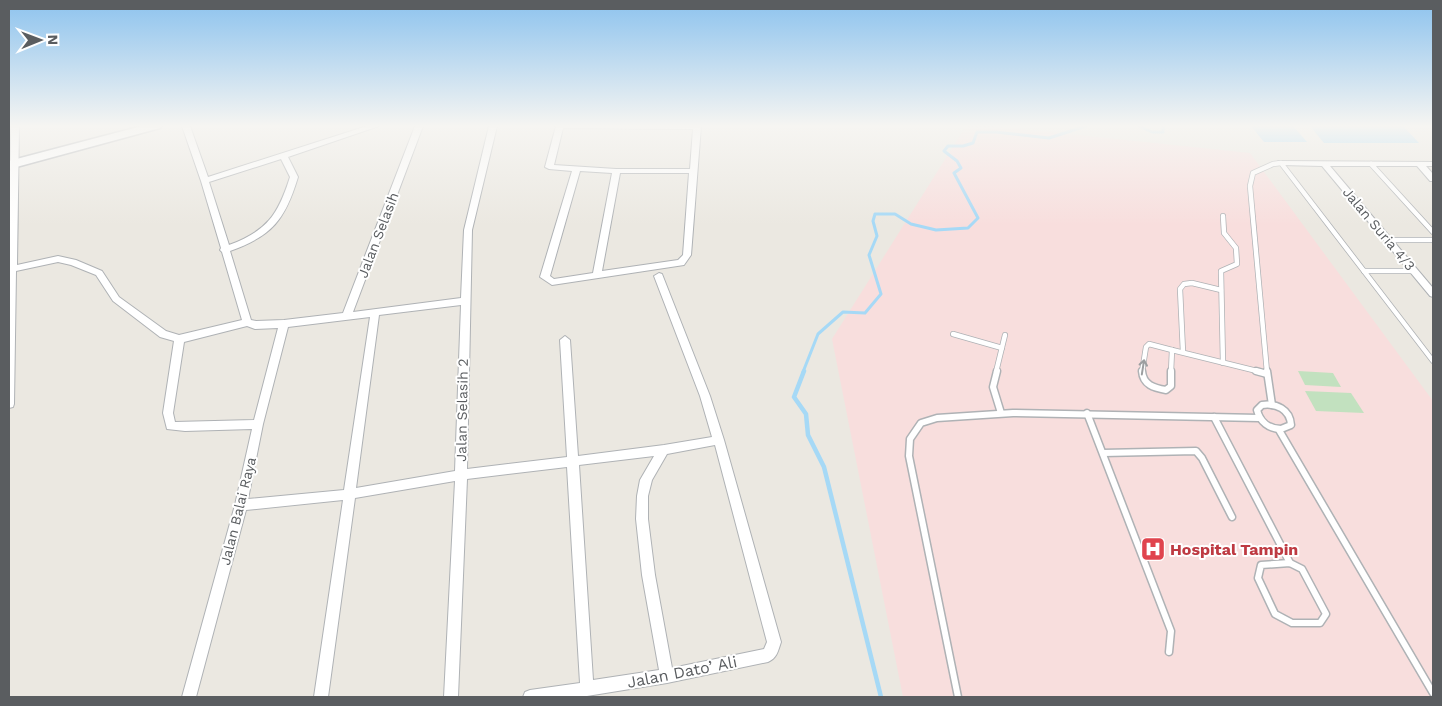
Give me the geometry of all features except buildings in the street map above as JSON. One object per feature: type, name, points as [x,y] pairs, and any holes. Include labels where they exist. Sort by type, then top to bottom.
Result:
[{"type":"street","points":[[9,404],[12,164],[31,159]]},
{"type":"street","points":[[197,159],[247,322]]},
{"type":"street","points":[[205,181],[278,159]]},
{"type":"street","points":[[224,250],[258,235],[272,223],[289,192],[294,177],[285,159]]},
{"type":"street","name":"Jalan Selasih","points":[[347,316],[407,159]]},
{"type":"street","name":"Jalan Selasih 2","points":[[451,697],[461,475],[468,230],[485,159]]},
{"type":"street","points":[[551,159],[549,167],[616,171],[692,171]]},
{"type":"street","points":[[577,169],[545,277],[552,282],[681,263],[687,255],[693,159]]},
{"type":"street","points":[[1281,163],[1433,164]]},
{"type":"street","name":"Jalan Suria 4/3","points":[[1324,164],[1433,294]]},
{"type":"street","points":[[1419,164],[1433,178]]},
{"type":"street","points":[[597,275],[616,171]]},
{"type":"street","points":[[12,269],[58,259],[73,262],[99,273],[116,299],[163,334],[179,339],[247,322],[255,325],[284,324],[465,301]]},
{"type":"street","points":[[241,505],[351,494],[461,475],[573,463],[719,440],[705,396],[659,276]]},
{"type":"street","points":[[321,697],[351,494],[375,312]]},
{"type":"street","name":"Jalan Balai Raya","points":[[189,697],[241,505],[258,424],[284,324]]},
{"type":"street","points":[[179,339],[168,413],[171,426],[258,424]]},
{"type":"street","points":[[565,340],[587,689]]},
{"type":"street","name":"Jalan Dato’ Ali","points":[[530,697],[668,676],[768,656],[774,642],[719,440]]},
{"type":"street","points":[[664,450],[645,480],[641,502],[649,575],[668,676]]},
{"type":"lane","points":[[1272,405],[1267,374],[1250,186],[1254,173],[1273,164],[1281,163],[1433,361]]},
{"type":"lane","points":[[1371,164],[1433,232]]},
{"type":"lane","points":[[1223,216],[1224,233],[1236,248],[1237,264],[1221,271],[1223,363]]},
{"type":"lane","points":[[1388,240],[1433,240]]},
{"type":"lane","points":[[1364,271],[1414,271]]},
{"type":"lane","points":[[1183,352],[1180,288],[1184,284],[1192,283],[1221,290]]},
{"type":"lane","points":[[953,334],[1002,348]]},
{"type":"lane","points":[[1001,413],[993,387],[1005,335]]},
{"type":"lane","points":[[1172,349],[1171,386],[1166,390],[1154,389],[1144,383],[1141,378],[1146,347],[1149,344],[1172,349],[1267,374]]},
{"type":"lane","points":[[1272,405],[1283,410],[1290,418],[1291,425],[1288,428],[1279,430],[1268,426],[1259,418],[1257,414],[1258,407],[1272,405]]},
{"type":"lane","points":[[958,697],[909,456],[910,439],[921,423],[937,418],[1001,413],[1087,413],[1259,418]]},
{"type":"lane","points":[[1087,413],[1171,630],[1168,652]]},
{"type":"lane","points":[[1214,417],[1290,563],[1302,570],[1326,614],[1320,624],[1292,623],[1275,614],[1258,578],[1261,565],[1290,563]]},
{"type":"lane","points":[[1279,430],[1433,693]]},
{"type":"lane","points":[[1103,453],[1196,451],[1202,458],[1232,517]]},
{"type":"shaded area","name":"Hospital Tampin","points":[[945,159],[1254,159],[1433,401],[1433,697],[903,697],[832,339]]},
{"type":"green space","points":[[1298,371],[1333,373],[1341,387],[1305,385]]},
{"type":"green space","points":[[1305,391],[1351,393],[1364,413],[1316,411]]},
{"type":"waterway","points":[[803,372],[818,334],[843,312],[865,313],[881,294],[869,255],[877,236],[873,221],[875,214],[895,214],[911,224],[936,230],[968,228],[978,218],[954,173],[961,168],[954,159]]},
{"type":"waterway","points":[[804,371],[794,397],[806,414],[808,435],[824,467],[881,697]]},
{"type":"place","name":"Hospital Tampin","points":[[1153,549]]}]
